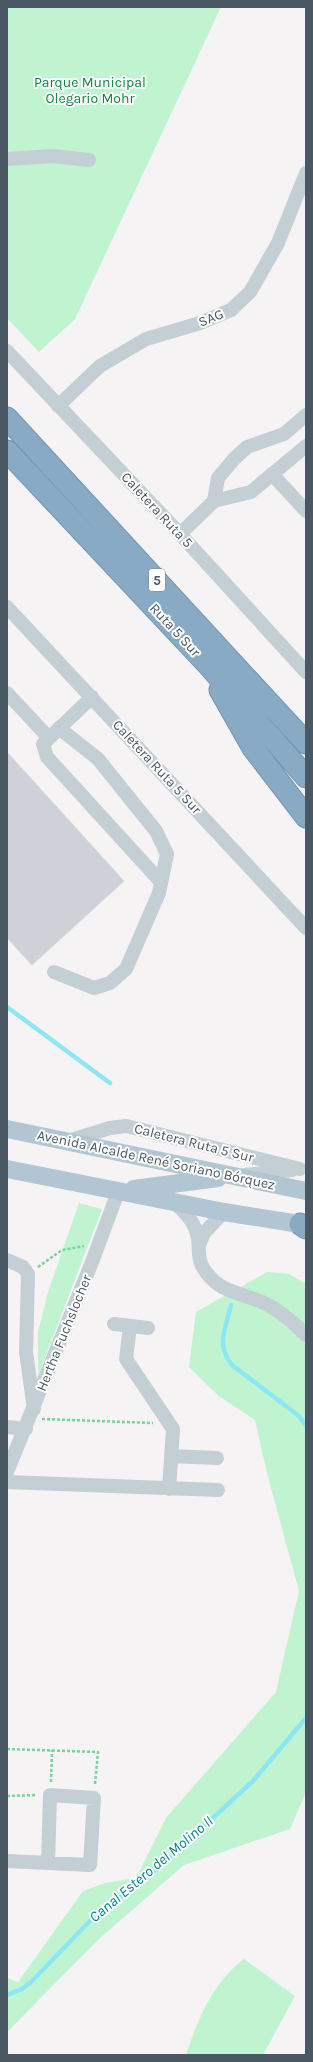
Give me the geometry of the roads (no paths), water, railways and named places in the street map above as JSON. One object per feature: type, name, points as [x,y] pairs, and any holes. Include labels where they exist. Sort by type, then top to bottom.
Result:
[{"type":"highway","name":"Ruta 5 Sur","points":[[7,418],[306,743]]},
{"type":"highway","name":"Ruta 5 Sur","points":[[7,451],[209,666],[306,777]]},
{"type":"highway","points":[[209,666],[229,708],[249,741],[306,817]]},
{"type":"main road","name":"Avenida Alcalde René Soriano Bórquez","points":[[7,1129],[306,1191]]},
{"type":"main road","points":[[7,1169],[118,1192],[304,1226]]},
{"type":"main road","points":[[118,1192],[232,1176]]},
{"type":"street","points":[[7,159],[53,156],[89,160]]},
{"type":"street","name":"SAG","points":[[58,406],[100,366],[146,339],[200,323],[231,310],[250,292],[278,243],[306,173]]},
{"type":"street","name":"Caletera Ruta 5","points":[[7,351],[180,534],[306,672]]},
{"type":"street","points":[[214,501],[218,478],[234,458],[247,447],[284,434],[306,415]]},
{"type":"street","points":[[180,534],[214,501],[251,492],[306,446]]},
{"type":"street","points":[[272,474],[306,511]]},
{"type":"street","name":"Caletera Ruta 5 Sur","points":[[7,607],[306,928]]},
{"type":"street","points":[[7,693],[49,738]]},
{"type":"street","points":[[92,697],[43,744],[47,757],[161,882]]},
{"type":"street","points":[[54,972],[94,988],[110,983],[126,969],[159,893],[167,854],[156,831],[98,759],[59,728]]},
{"type":"street","name":"Caletera Ruta 5 Sur","points":[[66,1141],[110,1128],[126,1126],[303,1168]]},
{"type":"street","name":"Caletera Ruta 5 Sur","points":[[232,1176],[303,1168]]},
{"type":"street","name":"Hertha Fuchslocher","points":[[7,1472],[30,1419],[118,1192]]},
{"type":"street","points":[[174,1202],[186,1212],[196,1229],[199,1245],[198,1257],[201,1265],[214,1281],[222,1287],[264,1302],[290,1320],[306,1335]]},
{"type":"street","points":[[199,1245],[204,1233],[224,1212]]},
{"type":"street","points":[[7,1260],[23,1267],[28,1274],[26,1352],[30,1419],[7,1427]]},
{"type":"street","points":[[114,1324],[148,1328]]},
{"type":"street","points":[[130,1326],[126,1359],[173,1429],[169,1489]]},
{"type":"street","points":[[171,1456],[217,1458]]},
{"type":"street","points":[[7,1482],[218,1490]]},
{"type":"street","points":[[7,1861],[48,1863],[90,1865],[94,1798],[50,1795],[48,1863]]},
{"type":"waterway","name":"Canal Estero del Molino II","points":[[7,1007],[110,1083]]},
{"type":"waterway","name":"Canal Estero del Molino II","points":[[231,1305],[223,1336],[224,1350],[227,1357],[232,1365],[299,1416],[306,1426]]},
{"type":"waterway","name":"Canal Estero del Molino II","points":[[7,1995],[22,1989],[31,1982],[91,1920],[156,1870],[253,1781],[306,1718]]},
{"type":"park label","name":"Parque Municipal Olegario Mohr","points":[[90,90]]}]
